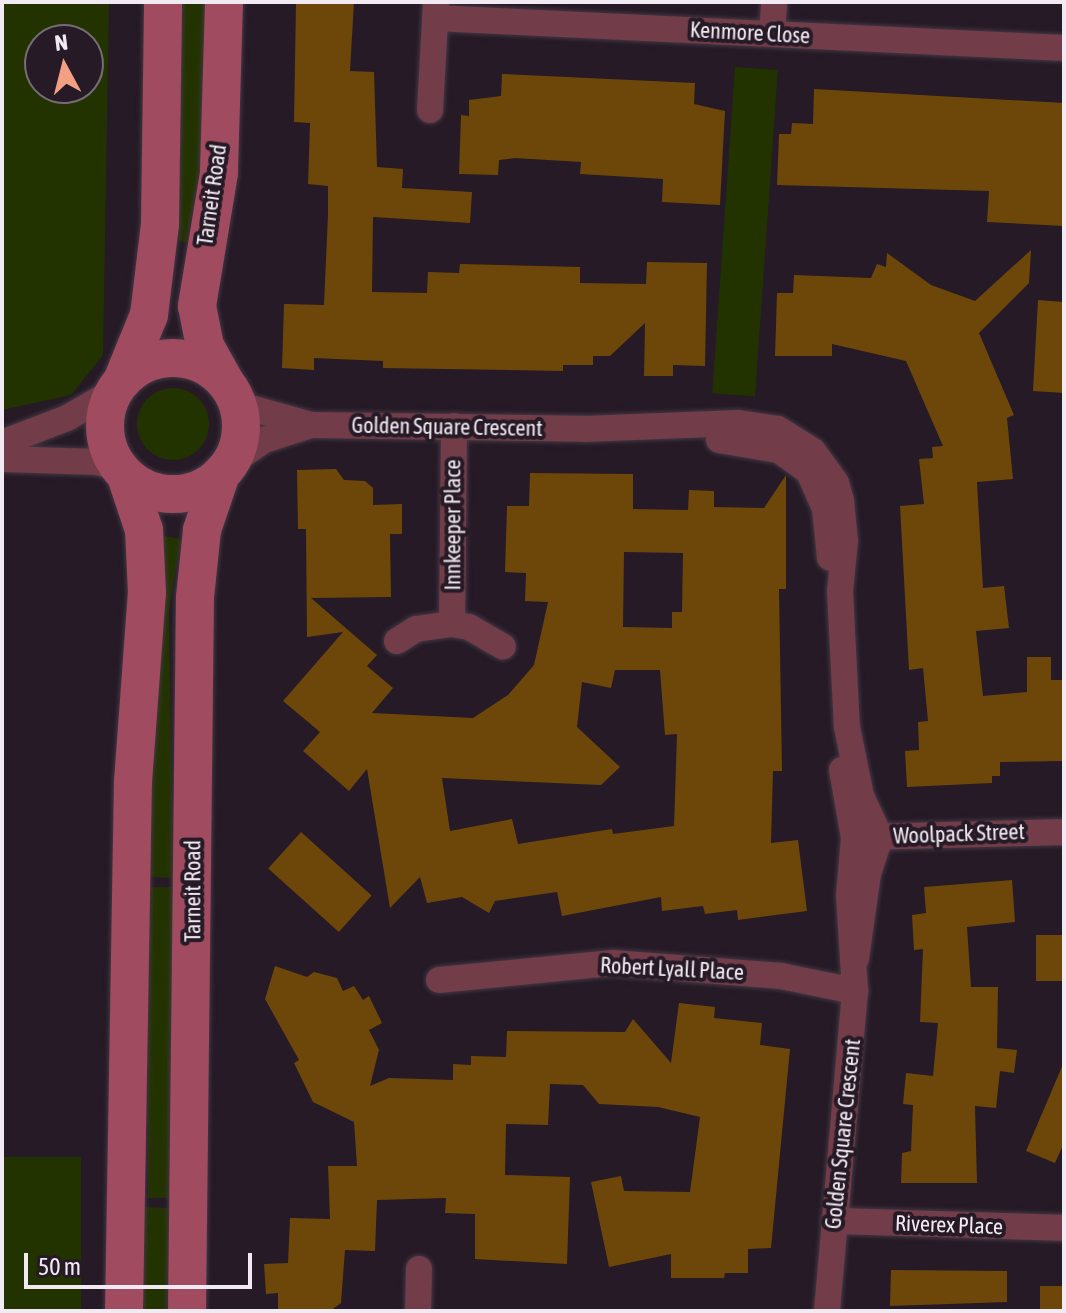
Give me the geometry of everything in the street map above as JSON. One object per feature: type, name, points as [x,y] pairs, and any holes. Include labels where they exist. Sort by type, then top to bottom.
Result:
[{"type":"main road","points":[[124,1311],[133,782],[147,593],[144,530],[105,430],[118,386],[149,315],[160,224],[163,2]]},
{"type":"main road","name":"Tarneit Road","points":[[224,2],[219,173],[197,306],[205,346],[227,386]]},
{"type":"main road","points":[[118,386],[140,366],[185,359],[227,386],[241,426],[225,469],[204,487],[174,493],[144,488],[123,472]]},
{"type":"main road","name":"Tarneit Road","points":[[187,1311],[195,597],[202,530],[225,469]]},
{"type":"street","points":[[772,34],[774,2]]},
{"type":"street","name":"Kenmore Close","points":[[430,110],[435,10],[772,34],[1064,48]]},
{"type":"street","points":[[2,443],[67,418],[118,386]]},
{"type":"street","name":"Golden Square Crescent","points":[[227,386],[247,407],[311,425],[584,429],[760,443],[795,460],[820,490],[840,591],[847,727],[842,783],[867,837],[849,895],[856,958],[855,991],[827,1311]]},
{"type":"street","name":"Golden Square Crescent","points":[[225,469],[264,440],[311,425]]},
{"type":"street","name":"Innkeeper Place","points":[[452,624],[454,426]]},
{"type":"street","points":[[2,459],[97,462],[123,472]]},
{"type":"street","points":[[397,641],[416,629],[452,624],[469,627],[503,647]]},
{"type":"street","name":"Woolpack Street","points":[[867,837],[1064,832]]},
{"type":"street","name":"Robert Lyall Place","points":[[439,980],[613,963],[781,976],[855,991]]},
{"type":"street","name":"Riverex Place","points":[[834,1221],[1064,1228]]},
{"type":"street","points":[[418,1311],[419,1269]]},
{"type":"green space","points":[[2,2],[109,2],[103,355],[71,395],[2,410]]},
{"type":"green space","points":[[179,2],[207,2],[204,149],[186,243],[175,239]]},
{"type":"green space","points":[[735,67],[778,70],[755,396],[712,393]]},
{"type":"green space","points":[[173,388],[199,398],[209,424],[199,450],[173,460],[147,450],[137,424],[147,398]]},
{"type":"green space","points":[[163,536],[181,539],[169,611],[173,878],[147,877]]},
{"type":"green space","points":[[148,887],[174,887],[174,1198],[148,1198]]},
{"type":"green space","points":[[2,1157],[81,1157],[81,1311],[2,1311]]},
{"type":"green space","points":[[142,1207],[170,1208],[166,1311],[138,1311]]},
{"type":"building","points":[[296,2],[354,2],[350,71],[374,72],[377,167],[403,169],[402,188],[472,192],[470,223],[373,217],[372,292],[427,293],[428,272],[459,273],[460,264],[580,267],[580,283],[646,284],[647,262],[707,263],[705,366],[673,365],[673,376],[644,376],[645,323],[610,356],[593,356],[593,365],[563,365],[563,371],[383,368],[383,361],[314,358],[314,370],[282,368],[284,304],[324,305],[328,214],[328,186],[308,184],[310,123],[294,122]]},
{"type":"building","points":[[502,74],[695,83],[694,104],[725,111],[720,205],[662,202],[663,179],[580,174],[581,162],[515,158],[499,160],[498,175],[459,174],[461,115],[469,116],[469,100],[501,96]]},
{"type":"building","points":[[814,89],[1064,103],[1064,226],[987,222],[989,191],[777,185],[779,134],[791,134],[792,123],[813,124]]},
{"type":"building","points":[[1031,250],[1029,283],[979,333],[1014,415],[1007,418],[1013,479],[977,482],[983,588],[1004,586],[1009,628],[976,631],[983,696],[1027,692],[1027,657],[1051,657],[1051,680],[1064,680],[1064,761],[1000,762],[1000,776],[992,776],[992,783],[907,787],[905,751],[919,750],[918,722],[928,721],[923,668],[909,670],[900,506],[924,504],[919,459],[933,458],[932,447],[943,446],[906,361],[832,344],[832,356],[775,356],[777,293],[793,293],[794,275],[871,278],[877,264],[886,267],[887,253],[931,285],[975,301]]},
{"type":"building","points":[[1038,300],[1064,302],[1064,393],[1033,391]]},
{"type":"building","points":[[336,469],[344,480],[365,481],[373,488],[373,505],[402,504],[402,534],[390,534],[391,597],[311,598],[377,655],[367,666],[393,688],[372,713],[473,718],[508,695],[534,665],[548,602],[525,601],[526,573],[505,572],[507,506],[529,506],[530,473],[633,474],[633,509],[688,510],[689,490],[714,491],[714,507],[764,508],[786,475],[786,589],[779,589],[782,771],[773,771],[771,843],[798,840],[807,911],[738,920],[737,910],[705,914],[703,906],[662,911],[661,897],[562,916],[557,892],[495,901],[489,913],[462,897],[427,903],[420,877],[390,908],[367,769],[349,791],[303,751],[320,732],[283,701],[343,632],[307,637],[306,529],[298,529],[297,470]],"holes":[[[624,552],[683,553],[682,612],[672,612],[672,628],[623,627]],[[615,670],[660,670],[665,735],[677,734],[674,826],[613,834],[612,829],[518,844],[512,819],[450,831],[442,778],[601,785],[620,767],[577,727],[582,682],[611,688]]]},
{"type":"building","points":[[301,832],[372,896],[339,932],[268,868]]},
{"type":"building","points":[[1012,880],[1015,922],[967,927],[971,987],[998,987],[997,1048],[1017,1050],[1014,1073],[1000,1071],[996,1108],[975,1106],[977,1183],[901,1183],[902,1153],[911,1151],[913,1105],[903,1104],[906,1073],[933,1076],[938,1023],[920,1022],[923,949],[914,950],[912,915],[926,913],[924,887]]},
{"type":"building","points":[[1036,935],[1064,935],[1064,981],[1036,981]]},
{"type":"building","points":[[275,966],[307,977],[314,972],[337,978],[343,991],[354,986],[363,1000],[369,996],[382,1023],[369,1030],[379,1050],[370,1086],[389,1078],[453,1080],[453,1064],[471,1065],[471,1056],[506,1057],[507,1031],[625,1032],[633,1019],[671,1063],[679,1003],[715,1007],[714,1018],[762,1023],[760,1045],[790,1049],[771,1248],[748,1249],[748,1273],[725,1273],[724,1278],[671,1278],[671,1254],[609,1267],[591,1182],[621,1176],[624,1191],[690,1192],[700,1117],[658,1107],[599,1104],[583,1085],[550,1084],[548,1125],[506,1124],[505,1175],[570,1177],[567,1264],[475,1259],[475,1214],[445,1213],[446,1198],[377,1200],[375,1251],[345,1250],[341,1303],[330,1311],[278,1311],[278,1293],[266,1294],[264,1264],[288,1263],[290,1218],[330,1219],[328,1166],[357,1166],[354,1122],[313,1102],[294,1063],[299,1060],[265,999]]},
{"type":"building","points":[[1064,1062],[1064,1143],[1055,1163],[1026,1151]]},
{"type":"building","points":[[891,1270],[1007,1271],[1007,1302],[890,1306]]},
{"type":"building","points":[[1040,1286],[1064,1286],[1064,1311],[1040,1311]]}]
